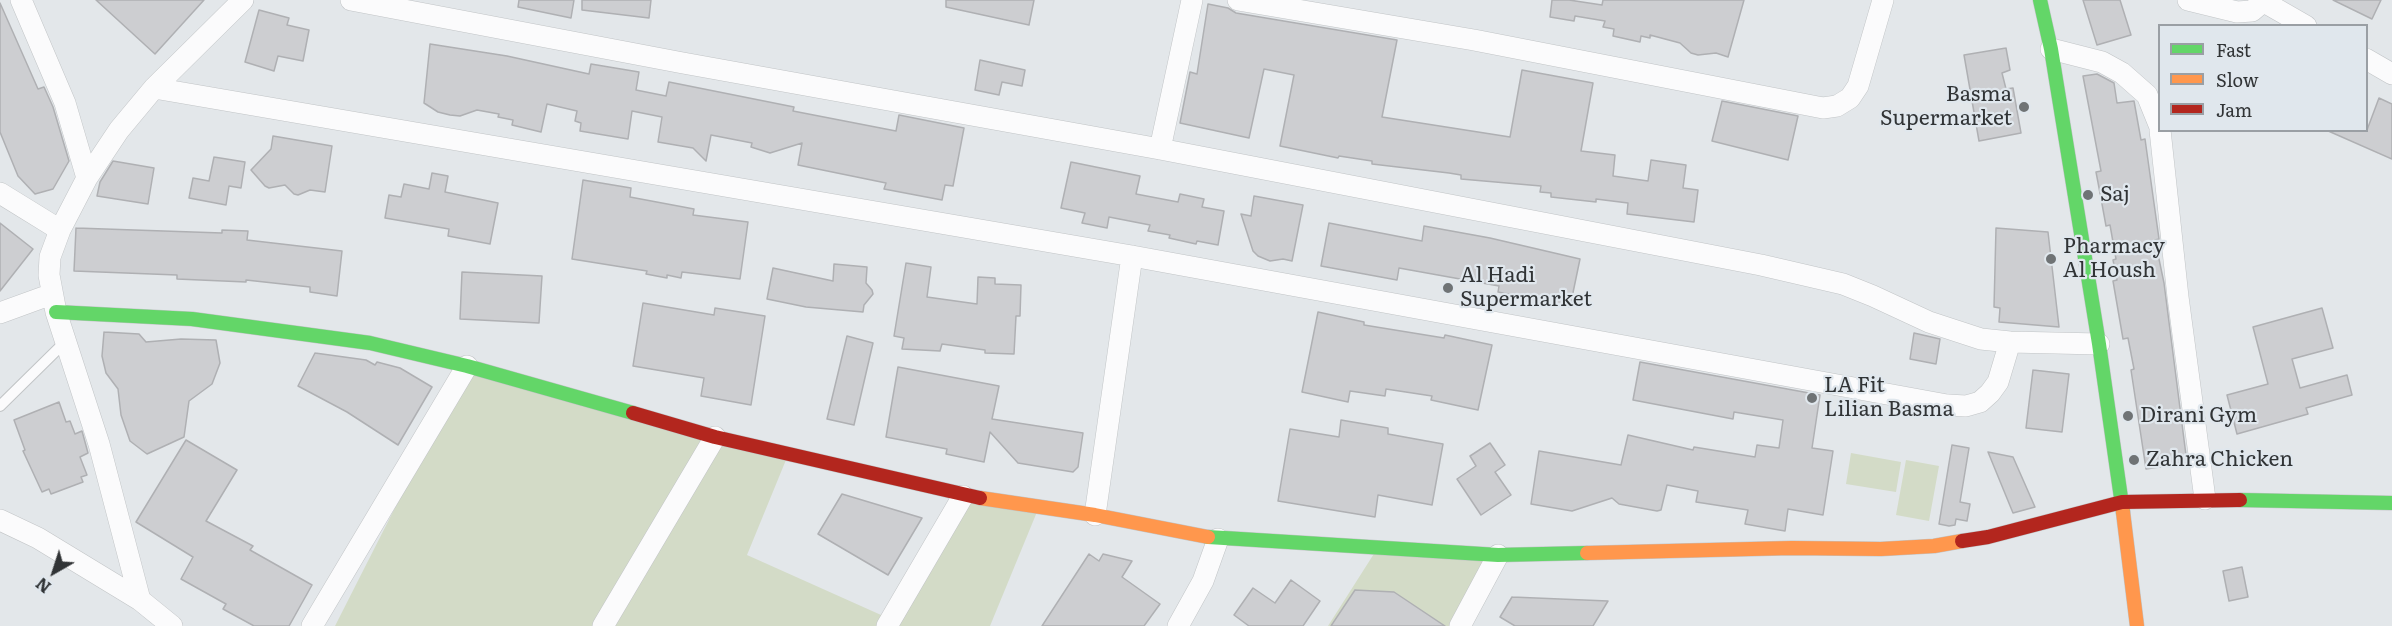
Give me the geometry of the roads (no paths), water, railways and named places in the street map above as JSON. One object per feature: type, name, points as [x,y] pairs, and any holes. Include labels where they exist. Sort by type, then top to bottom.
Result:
[{"type":"street","points":[[21,0],[65,103],[87,178]]},
{"type":"street","points":[[140,600],[99,444],[54,303],[49,275],[50,257],[60,230],[87,178],[119,130],[154,88],[243,0]]},
{"type":"street","points":[[351,0],[683,63],[1160,149],[1761,265],[1843,284],[1954,332],[1981,339],[2099,344]]},
{"type":"street","points":[[1160,149],[1192,0]]},
{"type":"street","points":[[1238,0],[1474,40],[1823,108],[1836,106],[1850,98],[1858,86],[1883,0]]},
{"type":"street","points":[[2040,0],[2051,49],[2099,344],[2137,626]]},
{"type":"street","points":[[2188,0],[2237,12],[2252,11],[2264,1],[2303,24]]},
{"type":"street","points":[[2051,49],[2102,62],[2122,73],[2147,95],[2158,123]]},
{"type":"street","points":[[2368,60],[2392,74]]},
{"type":"street","points":[[154,88],[1132,256],[1947,405],[1966,406],[1980,402],[1990,393],[1998,382],[2010,342]]},
{"type":"street","points":[[2160,132],[2178,297],[2205,499]]},
{"type":"street","points":[[0,193],[60,230]]},
{"type":"street","points":[[1095,515],[1132,256]]},
{"type":"street","points":[[0,314],[54,303],[370,343],[467,366],[716,437],[963,496],[1095,515],[1218,539],[1498,555],[1792,548],[1881,549],[1934,546],[1988,537],[2122,502],[2205,499],[2392,504]]},
{"type":"street","points":[[312,626],[467,366]]},
{"type":"street","points":[[603,626],[716,437]]},
{"type":"street","points":[[887,626],[963,496]]},
{"type":"street","points":[[0,520],[38,538],[140,600],[172,626]]},
{"type":"street","points":[[1178,626],[1203,581],[1218,539]]},
{"type":"street","points":[[1460,626],[1498,555]]},
{"type":"lane","points":[[0,406],[65,342]]},
{"type":"place","name":"Basma Supermarket","points":[[2024,107]]},
{"type":"place","name":"Saj","points":[[2088,195]]},
{"type":"place","name":"Pharmacy Al Housh","points":[[2051,259]]},
{"type":"place","name":"Al Hadi Supermarket","points":[[1448,288]]},
{"type":"place","name":"LA Fit Lilian Basma","points":[[1812,398]]},
{"type":"place","name":"Dirani Gym","points":[[2128,416]]},
{"type":"place","name":"Zahra Chicken","points":[[2134,460]]}]
